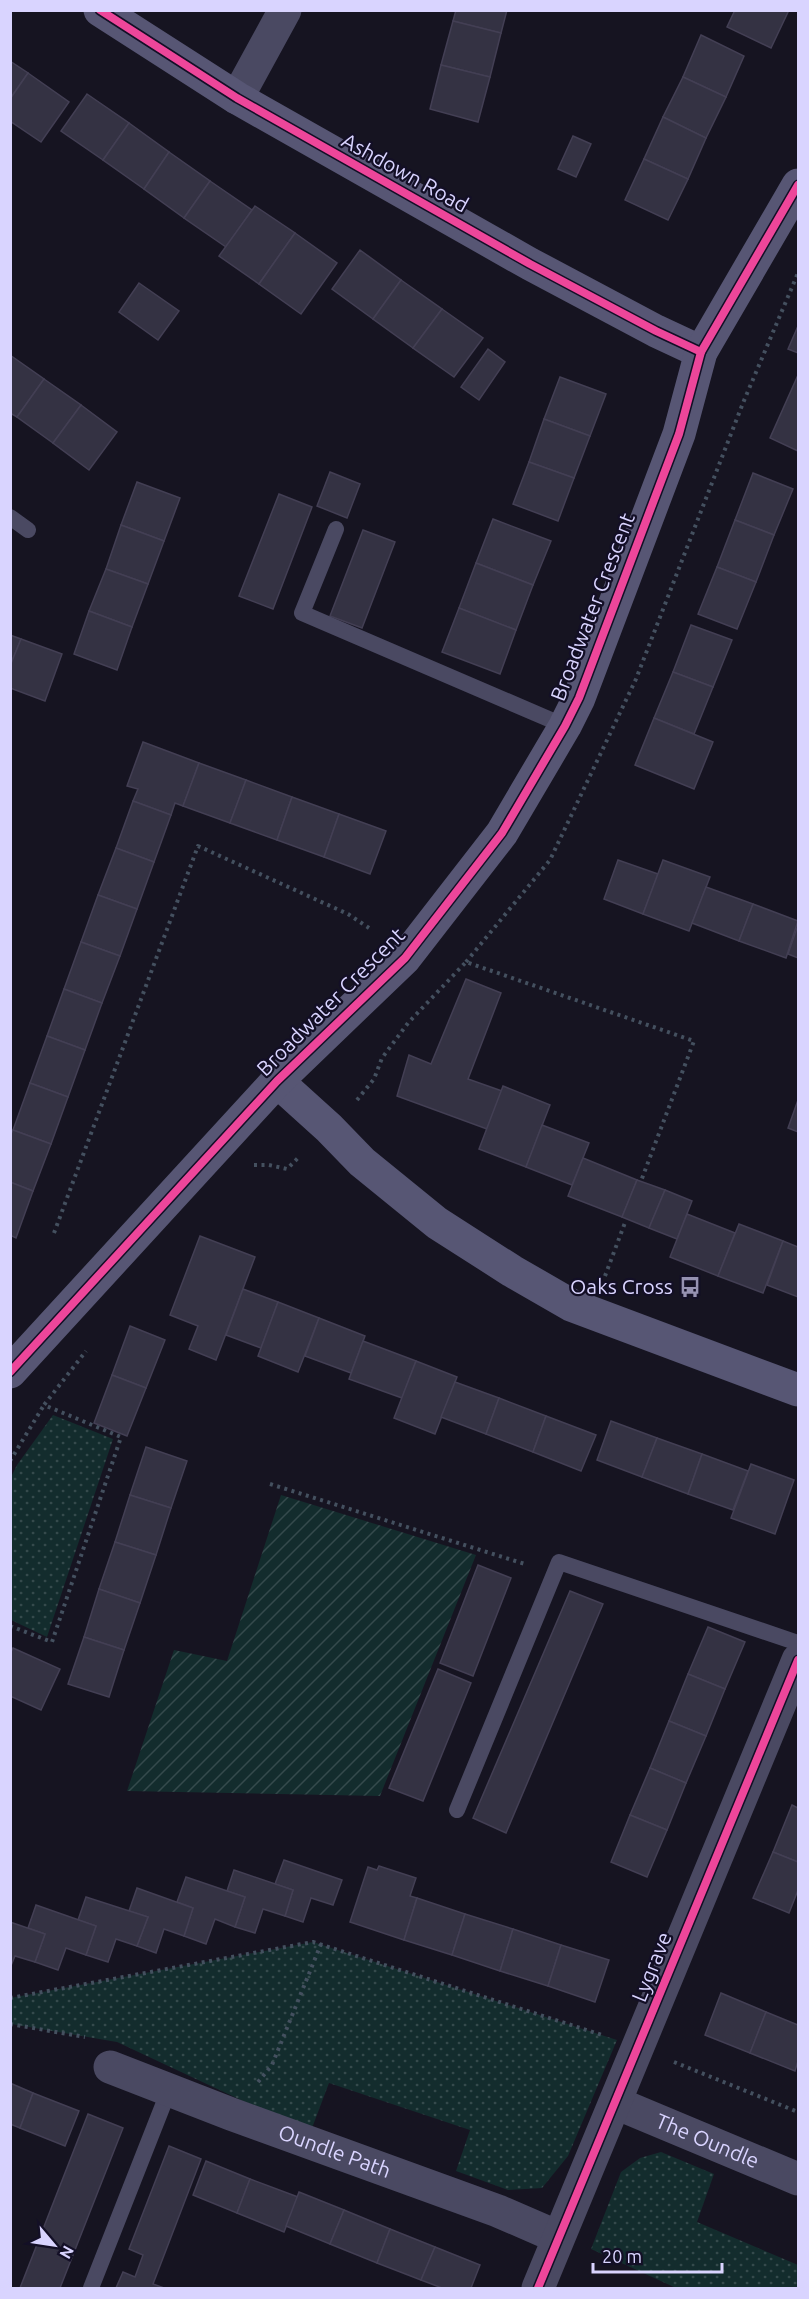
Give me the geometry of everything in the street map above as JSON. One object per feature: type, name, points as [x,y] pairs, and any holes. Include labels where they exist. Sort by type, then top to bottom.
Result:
[{"type":"street","name":"Ashdown Road","points":[[100,10],[237,98],[530,264],[656,331],[701,352]]},
{"type":"street","points":[[237,98],[285,10]]},
{"type":"street","name":"Broadwater Crescent","points":[[10,1372],[276,1081],[412,950],[502,833],[579,698],[679,434],[701,352],[798,185]]},
{"type":"street","points":[[276,1081],[329,1128],[362,1162],[437,1222],[561,1300],[798,1390]]},
{"type":"street","name":"Lygrave","points":[[538,2289],[798,1660]]},
{"type":"street","name":"Oundle Path","points":[[110,2067],[231,2114],[498,2211],[558,2237]]},
{"type":"street","name":"The Oundle","points":[[616,2103],[798,2179]]},
{"type":"lane","points":[[10,517],[28,530]]},
{"type":"lane","points":[[336,529],[302,613],[565,726]]},
{"type":"lane","points":[[457,1810],[559,1562],[798,1643]]},
{"type":"lane","points":[[91,2289],[169,2090]]},
{"type":"path","points":[[798,273],[796,278],[798,279]]},
{"type":"path","points":[[54,1233],[198,846],[348,914],[369,928]]},
{"type":"path","points":[[355,1102],[374,1079],[382,1058],[408,1023],[466,962],[694,1041],[641,1181]]},
{"type":"path","points":[[249,1167],[256,1164],[287,1169],[304,1151]]},
{"type":"path","points":[[590,1312],[626,1220]]},
{"type":"path","points":[[10,1461],[44,1405],[90,1346]]},
{"type":"path","points":[[10,1626],[52,1642],[121,1437],[44,1405]]},
{"type":"path","points":[[270,1484],[554,1574]]},
{"type":"path","points":[[10,1998],[313,1942],[638,2047],[798,2112]]},
{"type":"path","points":[[231,2114],[272,2065],[321,1944]]},
{"type":"path","points":[[10,2024],[117,2042],[110,2067]]},
{"type":"green space","points":[[53,1415],[113,1439],[47,1637],[11,1620],[10,1479],[17,1465]]},
{"type":"green space","points":[[281,1495],[476,1555],[380,1796],[127,1791],[174,1650],[227,1661]]},
{"type":"green space","points":[[313,1942],[617,2040],[568,2156],[542,2188],[508,2190],[456,2171],[470,2130],[329,2083],[312,2128],[243,2101],[117,2042],[11,2024],[10,1998]]},
{"type":"green space","points":[[661,2152],[714,2174],[697,2222],[798,2265],[798,2288],[676,2288],[591,2249],[621,2172],[640,2158]]},
{"type":"building","points":[[456,10],[507,10],[501,33],[453,21]]},
{"type":"building","points":[[735,10],[789,10],[771,48],[727,27]]},
{"type":"building","points":[[453,21],[501,33],[490,77],[441,65]]},
{"type":"building","points":[[701,35],[744,56],[726,97],[683,77]]},
{"type":"building","points":[[10,61],[28,73],[10,99]]},
{"type":"building","points":[[441,65],[490,77],[478,122],[430,109]]},
{"type":"building","points":[[28,73],[69,102],[41,142],[10,121],[10,99]]},
{"type":"building","points":[[683,77],[726,97],[706,138],[663,117]]},
{"type":"building","points":[[87,94],[129,123],[103,160],[61,131]]},
{"type":"building","points":[[663,117],[706,138],[688,179],[644,159]]},
{"type":"building","points":[[129,123],[169,152],[144,189],[103,160]]},
{"type":"building","points":[[573,136],[591,144],[576,177],[558,169]]},
{"type":"building","points":[[169,152],[210,181],[184,218],[144,189]]},
{"type":"building","points":[[644,159],[688,179],[668,220],[625,200]]},
{"type":"building","points":[[210,181],[252,210],[226,247],[184,218]]},
{"type":"building","points":[[255,206],[295,233],[259,284],[219,256]]},
{"type":"building","points":[[295,233],[337,263],[301,314],[259,284]]},
{"type":"building","points":[[360,250],[401,280],[373,319],[332,289]]},
{"type":"building","points":[[401,280],[442,309],[413,348],[373,319]]},
{"type":"building","points":[[139,283],[179,311],[158,340],[119,312]]},
{"type":"building","points":[[442,309],[483,338],[454,377],[413,348]]},
{"type":"building","points":[[798,326],[798,353],[788,349]]},
{"type":"building","points":[[488,349],[505,362],[479,400],[461,387]]},
{"type":"building","points":[[10,355],[44,379],[17,417],[10,413]]},
{"type":"building","points":[[798,375],[798,451],[770,438]]},
{"type":"building","points":[[560,377],[606,394],[590,436],[544,419]]},
{"type":"building","points":[[44,379],[81,405],[53,443],[17,417]]},
{"type":"building","points":[[81,405],[117,432],[89,470],[53,443]]},
{"type":"building","points":[[544,419],[590,436],[574,478],[529,462]]},
{"type":"building","points":[[529,462],[574,478],[558,521],[513,504]]},
{"type":"building","points":[[330,472],[360,484],[347,518],[317,506]]},
{"type":"building","points":[[753,473],[793,489],[774,535],[735,520]]},
{"type":"building","points":[[137,482],[180,498],[164,541],[121,525]]},
{"type":"building","points":[[279,494],[312,507],[273,609],[239,596]]},
{"type":"building","points":[[493,519],[551,541],[533,585],[476,563]]},
{"type":"building","points":[[735,520],[774,535],[756,582],[717,567]]},
{"type":"building","points":[[121,525],[164,541],[148,584],[106,569]]},
{"type":"building","points":[[363,530],[395,542],[362,628],[330,616]]},
{"type":"building","points":[[476,563],[533,585],[516,630],[459,608]]},
{"type":"building","points":[[717,567],[756,582],[737,629],[698,614]]},
{"type":"building","points":[[106,569],[148,584],[132,627],[89,611]]},
{"type":"building","points":[[459,608],[516,630],[500,674],[442,652]]},
{"type":"building","points":[[89,611],[132,627],[117,670],[74,654]]},
{"type":"building","points":[[691,625],[732,640],[713,687],[673,672]]},
{"type":"building","points":[[10,635],[21,639],[10,666]]},
{"type":"building","points":[[21,639],[62,654],[45,701],[10,688],[10,666]]},
{"type":"building","points":[[673,672],[713,687],[694,734],[654,718]]},
{"type":"building","points":[[654,718],[713,742],[694,789],[635,765]]},
{"type":"building","points":[[143,742],[199,763],[183,806],[175,803],[171,815],[133,801],[138,789],[127,786]]},
{"type":"building","points":[[199,763],[246,780],[230,823],[183,806]]},
{"type":"building","points":[[246,780],[292,797],[277,840],[230,823]]},
{"type":"building","points":[[292,797],[339,814],[324,857],[277,840]]},
{"type":"building","points":[[133,801],[171,815],[154,862],[116,848]]},
{"type":"building","points":[[339,814],[386,831],[370,874],[324,857]]},
{"type":"building","points":[[116,848],[154,862],[137,909],[98,895]]},
{"type":"building","points":[[618,860],[658,874],[643,914],[604,899]]},
{"type":"building","points":[[663,860],[710,877],[689,931],[643,914]]},
{"type":"building","points":[[706,887],[753,904],[739,941],[692,923]]},
{"type":"building","points":[[98,895],[137,909],[120,956],[81,942]]},
{"type":"building","points":[[753,904],[798,921],[786,958],[739,941]]},
{"type":"building","points":[[798,925],[798,958],[788,954]]},
{"type":"building","points":[[81,942],[120,956],[102,1003],[64,989]]},
{"type":"building","points":[[466,979],[501,993],[468,1079],[502,1091],[487,1129],[397,1096],[409,1055],[431,1064]]},
{"type":"building","points":[[64,989],[102,1003],[85,1050],[47,1036]]},
{"type":"building","points":[[47,1036],[85,1050],[68,1097],[30,1083]]},
{"type":"building","points":[[30,1083],[68,1097],[51,1144],[13,1130]]},
{"type":"building","points":[[503,1086],[550,1105],[526,1167],[479,1149]]},
{"type":"building","points":[[798,1100],[798,1132],[788,1128]]},
{"type":"building","points":[[542,1125],[589,1143],[572,1185],[526,1167]]},
{"type":"building","points":[[13,1130],[51,1144],[33,1191],[10,1182],[10,1136]]},
{"type":"building","points":[[583,1158],[637,1180],[622,1217],[568,1196]]},
{"type":"building","points":[[637,1180],[665,1190],[649,1228],[622,1217]]},
{"type":"building","points":[[10,1182],[33,1191],[16,1238],[10,1235]]},
{"type":"building","points":[[665,1190],[692,1201],[677,1239],[649,1228]]},
{"type":"building","points":[[687,1214],[735,1233],[718,1276],[670,1257]]},
{"type":"building","points":[[739,1224],[783,1241],[763,1293],[718,1276]]},
{"type":"building","points":[[200,1236],[255,1257],[216,1360],[189,1349],[198,1326],[170,1315]]},
{"type":"building","points":[[783,1241],[798,1247],[798,1297],[767,1285]]},
{"type":"building","points":[[243,1289],[278,1302],[261,1348],[226,1335]]},
{"type":"building","points":[[278,1302],[319,1318],[298,1372],[258,1356]]},
{"type":"building","points":[[319,1318],[365,1336],[351,1373],[305,1356]]},
{"type":"building","points":[[130,1326],[165,1340],[146,1388],[112,1375]]},
{"type":"building","points":[[363,1341],[416,1361],[402,1398],[349,1379]]},
{"type":"building","points":[[416,1361],[457,1377],[435,1434],[394,1418]]},
{"type":"building","points":[[112,1375],[146,1388],[127,1436],[94,1423]]},
{"type":"building","points":[[455,1382],[499,1398],[486,1434],[441,1417]]},
{"type":"building","points":[[499,1398],[546,1416],[533,1452],[486,1434]]},
{"type":"building","points":[[546,1416],[596,1435],[581,1471],[533,1452]]},
{"type":"building","points":[[611,1421],[657,1438],[642,1477],[597,1460]]},
{"type":"building","points":[[657,1438],[702,1454],[688,1494],[642,1477]]},
{"type":"building","points":[[146,1447],[187,1461],[171,1508],[130,1495]]},
{"type":"building","points":[[702,1454],[748,1471],[733,1510],[688,1494]]},
{"type":"building","points":[[751,1464],[794,1480],[775,1534],[731,1518]]},
{"type":"building","points":[[130,1495],[171,1508],[156,1555],[115,1542]]},
{"type":"building","points":[[115,1542],[156,1555],[140,1603],[99,1589]]},
{"type":"building","points":[[478,1565],[511,1578],[473,1676],[440,1663]]},
{"type":"building","points":[[99,1589],[140,1603],[124,1650],[84,1637]]},
{"type":"building","points":[[570,1591],[603,1604],[506,1833],[473,1818]]},
{"type":"building","points":[[708,1627],[745,1642],[725,1689],[688,1674]]},
{"type":"building","points":[[84,1637],[124,1650],[109,1697],[68,1684]]},
{"type":"building","points":[[13,1648],[60,1669],[41,1710],[10,1696],[10,1654]]},
{"type":"building","points":[[438,1669],[471,1683],[423,1801],[389,1788]]},
{"type":"building","points":[[688,1674],[725,1689],[706,1736],[669,1721]]},
{"type":"building","points":[[669,1721],[706,1736],[686,1783],[650,1768]]},
{"type":"building","points":[[650,1768],[686,1783],[667,1830],[630,1815]]},
{"type":"building","points":[[792,1805],[798,1808],[798,1862],[773,1852]]},
{"type":"building","points":[[630,1815],[667,1830],[647,1877],[611,1862]]},
{"type":"building","points":[[773,1852],[798,1862],[798,1890],[789,1913],[753,1898]]},
{"type":"building","points":[[284,1860],[342,1880],[333,1905],[311,1898],[303,1922],[285,1916],[293,1890],[275,1884]]},
{"type":"building","points":[[379,1866],[416,1878],[410,1896],[417,1898],[404,1940],[350,1922],[368,1867],[377,1870]]},
{"type":"building","points":[[234,1870],[293,1890],[285,1916],[263,1909],[255,1933],[235,1927],[245,1897],[227,1891]]},
{"type":"building","points":[[186,1877],[245,1897],[235,1927],[215,1919],[206,1944],[184,1936],[193,1908],[177,1902]]},
{"type":"building","points":[[137,1888],[193,1908],[184,1936],[164,1929],[156,1953],[137,1946],[148,1917],[129,1911]]},
{"type":"building","points":[[86,1897],[148,1917],[137,1946],[116,1939],[108,1962],[86,1955],[96,1926],[78,1920]]},
{"type":"building","points":[[417,1898],[465,1914],[452,1955],[404,1940]]},
{"type":"building","points":[[36,1905],[96,1926],[86,1955],[66,1948],[58,1970],[35,1962],[45,1934],[28,1928]]},
{"type":"building","points":[[465,1914],[513,1929],[500,1971],[452,1955]]},
{"type":"building","points":[[10,1922],[45,1934],[35,1962],[15,1956],[10,1968]]},
{"type":"building","points":[[513,1929],[561,1945],[548,1986],[500,1971]]},
{"type":"building","points":[[561,1945],[609,1960],[595,2002],[548,1986]]},
{"type":"building","points":[[721,1993],[766,2012],[750,2053],[705,2035]]},
{"type":"building","points":[[766,2012],[798,2025],[798,2061],[795,2071],[750,2053]]},
{"type":"building","points":[[10,2083],[33,2093],[20,2128],[10,2124]]},
{"type":"building","points":[[33,2093],[79,2111],[65,2146],[20,2128]]},
{"type":"building","points":[[88,2114],[123,2128],[60,2288],[20,2288]]},
{"type":"building","points":[[169,2146],[201,2159],[153,2284],[164,2288],[116,2288],[123,2272],[135,2277],[143,2255],[129,2249]]},
{"type":"building","points":[[206,2161],[250,2179],[237,2213],[193,2195]]},
{"type":"building","points":[[250,2179],[298,2197],[284,2232],[237,2213]]},
{"type":"building","points":[[299,2192],[344,2210],[330,2244],[286,2226]]},
{"type":"building","points":[[344,2210],[390,2229],[377,2263],[330,2244]]},
{"type":"building","points":[[390,2229],[435,2247],[421,2280],[377,2263]]},
{"type":"building","points":[[435,2247],[480,2265],[471,2288],[442,2288],[421,2280]]},
{"type":"cycle path","points":[[100,10],[237,98],[530,264],[656,331],[701,352]]},
{"type":"cycle path","points":[[10,1372],[277,1081],[405,958],[502,833],[579,698],[679,434],[701,352],[798,185]]},
{"type":"cycle path","points":[[538,2288],[798,1660]]},
{"type":"place","name":"Oaks Cross","points":[[690,1287]]}]
